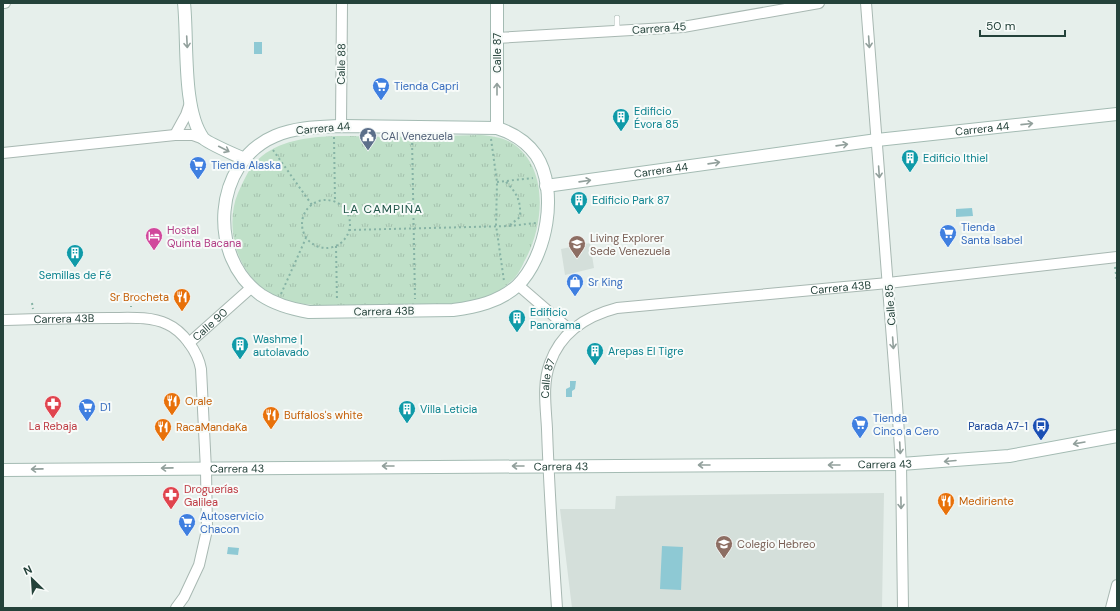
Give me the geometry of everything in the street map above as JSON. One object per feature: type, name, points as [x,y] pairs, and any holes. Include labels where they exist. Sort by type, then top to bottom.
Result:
[{"type":"street","points":[[184,3],[190,103],[204,139]]},
{"type":"street","name":"Calle 88","points":[[337,126],[342,3]]},
{"type":"street","name":"Calle 87","points":[[493,127],[498,3]]},
{"type":"street","name":"Carrera 45","points":[[497,38],[683,27],[819,3]]},
{"type":"street","name":"Calle 85","points":[[866,3],[901,464],[903,608]]},
{"type":"street","points":[[175,135],[184,120],[190,103]]},
{"type":"street","name":"Carrera 44","points":[[244,159],[252,150],[274,136],[297,129],[337,126],[493,127],[513,134],[526,143],[536,155],[545,182],[877,140],[1117,114]]},
{"type":"street","points":[[3,153],[175,135],[193,135],[244,159],[233,176],[226,195],[223,214],[225,234],[230,253],[239,271],[252,287]]},
{"type":"street","points":[[545,182],[548,201],[547,222],[541,246],[535,260],[514,288],[570,330]]},
{"type":"street","name":"Carrera 43B","points":[[570,330],[600,312],[616,308],[888,283],[1115,257]]},
{"type":"street","name":"Carrera 43B","points":[[252,287],[276,304],[289,309],[309,312],[453,310],[482,305],[499,298],[514,288]]},
{"type":"street","name":"Calle 90","points":[[176,608],[184,597],[199,565],[207,530],[206,467],[200,366],[199,360],[189,344],[252,287]]},
{"type":"street","name":"Carrera 43B","points":[[3,320],[74,318],[146,319],[160,321],[175,328],[189,344]]},
{"type":"street","name":"Calle 87","points":[[557,608],[548,465],[546,382],[547,373],[556,351],[570,330]]},
{"type":"street","name":"Carrera 43","points":[[3,470],[206,467],[901,464],[1009,456],[1117,436]]},
{"type":"street","points":[[1110,608],[1117,585]]},
{"type":"lane","points":[[617,18],[617,31]]},
{"type":"path","points":[[336,201],[320,201],[312,204],[307,210],[302,224],[306,238],[318,247],[326,248],[336,245],[346,238],[349,230],[350,222],[348,214],[336,201],[337,126]]},
{"type":"path","points":[[412,126],[415,303]]},
{"type":"path","points":[[493,127],[497,182],[496,225],[504,282],[514,288]]},
{"type":"path","points":[[266,141],[312,204]]},
{"type":"path","points":[[497,182],[545,182]]},
{"type":"path","points":[[506,182],[516,192],[521,205],[520,217],[509,226]]},
{"type":"path","points":[[349,230],[414,227],[509,226],[547,222]]},
{"type":"path","points":[[276,304],[306,238]]},
{"type":"path","points":[[336,245],[337,302]]},
{"type":"path","points":[[1115,257],[1117,282]]},
{"type":"shaded area","name":"Living Explorer Sede Venezuela","points":[[590,243],[594,268],[565,275],[561,249]]},
{"type":"shaded area","name":"Colegio Hebreo","points":[[884,493],[882,608],[572,608],[560,509],[615,509],[616,496]]},
{"type":"green space","points":[[480,135],[504,139],[512,143],[524,154],[533,167],[538,182],[540,199],[536,232],[531,248],[523,265],[514,278],[493,295],[471,302],[449,305],[334,306],[302,304],[278,298],[268,293],[255,282],[245,268],[234,241],[232,221],[235,202],[251,168],[262,156],[276,147],[308,138],[325,136],[394,137]]},
{"type":"water","points":[[254,42],[262,42],[262,54],[254,54]]},
{"type":"water","points":[[972,208],[973,216],[956,217],[956,209]]},
{"type":"water","points":[[570,381],[576,381],[575,389],[572,391],[572,397],[566,397],[566,389],[570,387]]},
{"type":"water","points":[[662,546],[683,547],[681,590],[660,589]]},
{"type":"water","points":[[228,547],[239,548],[238,555],[227,554]]},
{"type":"place","name":"Tienda Capri","points":[[381,101]]},
{"type":"place","name":"Edificio Évora 85","points":[[621,132]]},
{"type":"place","name":"CAI Venezuela","points":[[368,151]]},
{"type":"place","name":"Edificio Ithiel","points":[[910,173]]},
{"type":"place","name":"Tienda Alaska","points":[[198,180]]},
{"type":"place","name":"Edificio Park 87","points":[[579,215]]},
{"type":"place","name":"Tienda Santa Isabel","points":[[948,248]]},
{"type":"place","name":"Hostal Quinta Bacana","points":[[154,251]]},
{"type":"place","name":"Living Explorer Sede Venezuela","points":[[577,259]]},
{"type":"place","name":"Semillas de Fé","points":[[75,268]]},
{"type":"place","name":"Sr King","points":[[575,297]]},
{"type":"place","name":"Sr Brocheta","points":[[182,312]]},
{"type":"place","name":"Edificio Panorama","points":[[517,333]]},
{"type":"place","name":"Washme | autolavado","points":[[240,360]]},
{"type":"place","name":"Arepas El Tigre","points":[[595,366]]},
{"type":"place","name":"Orale","points":[[172,416]]},
{"type":"place","name":"La Rebaja","points":[[53,419]]},
{"type":"place","name":"D1","points":[[87,422]]},
{"type":"place","name":"Villa Leticia","points":[[407,424]]},
{"type":"place","name":"Buffalos's white","points":[[271,430]]},
{"type":"place","name":"Tienda Cinco a Cero","points":[[860,439]]},
{"type":"place","name":"Parada A7-1","points":[[1041,441]]},
{"type":"place","name":"RacaMandaKa","points":[[163,442]]},
{"type":"place","name":"Droguerías Galilea","points":[[171,510]]},
{"type":"place","name":"Mediriente","points":[[946,516]]},
{"type":"place","name":"Autoservicio Chacon","points":[[187,537]]},
{"type":"place","name":"Colegio Hebreo","points":[[724,559]]},
{"type":"district","name":"LA CAMPIÑA","points":[[383,209]]}]
